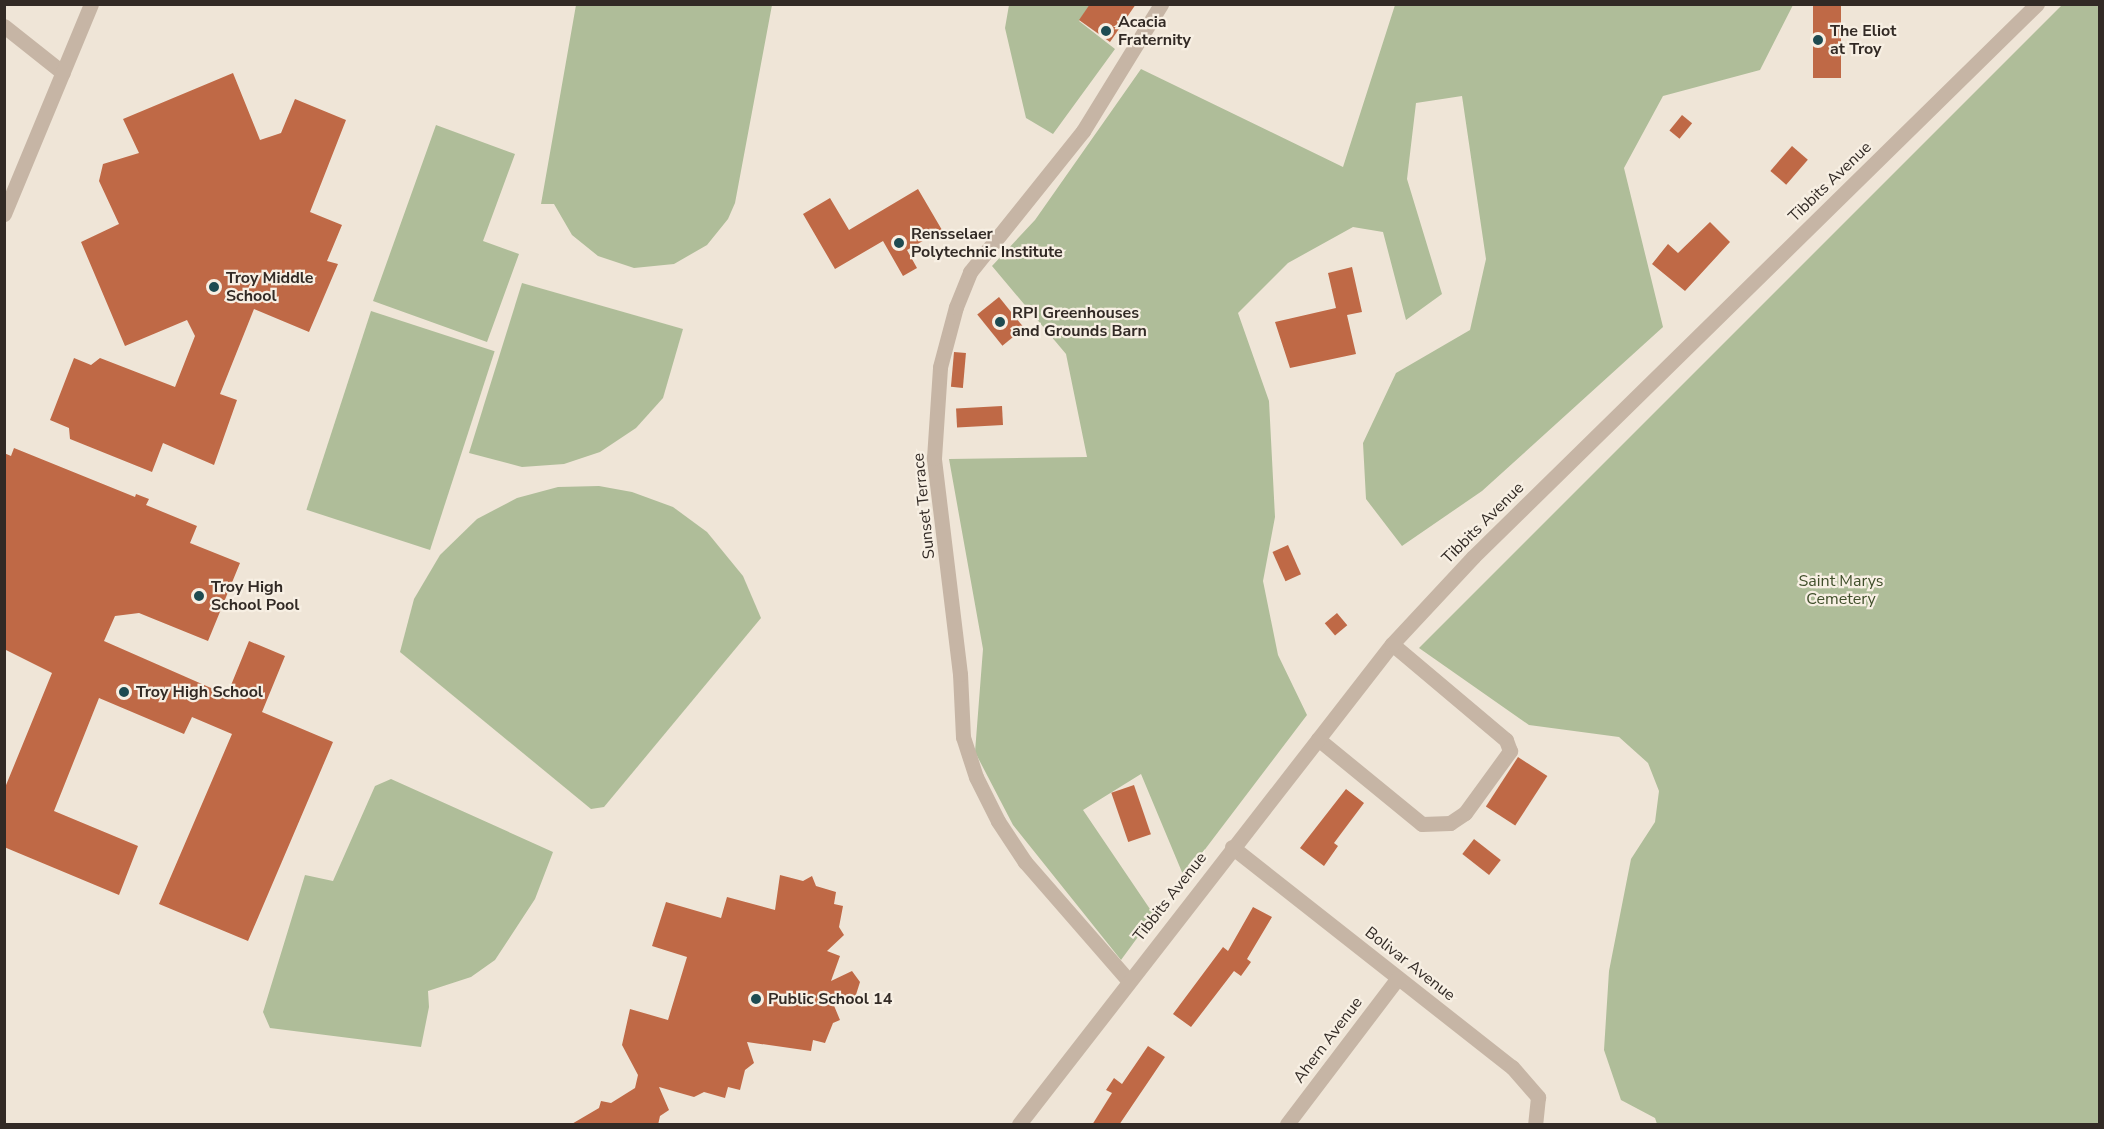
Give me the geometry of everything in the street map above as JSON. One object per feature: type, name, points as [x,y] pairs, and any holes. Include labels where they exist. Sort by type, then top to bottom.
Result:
[{"type":"street","points":[[4,214],[91,4]]},
{"type":"street","name":"Sunset Terrace","points":[[1128,980],[1025,862],[976,777],[963,737],[960,674],[934,459],[940,367],[956,307],[970,272],[1083,131],[1161,4]]},
{"type":"street","name":"Tibbits Avenue","points":[[1020,1125],[1128,980],[1392,644],[1473,557],[2037,4]]},
{"type":"street","points":[[4,26],[63,73]]},
{"type":"street","points":[[1318,739],[1422,824],[1450,823],[1465,813],[1510,751],[1506,740],[1392,644]]},
{"type":"street","name":"Bolivar Avenue","points":[[1232,848],[1529,1083],[1538,1097],[1535,1125]]},
{"type":"street","name":"Ahern Avenue","points":[[1287,1125],[1398,978]]},
{"type":"green space","name":"Saint Marys Cemetery","points":[[2063,4],[2100,5],[2099,1124],[1657,1124],[1655,1118],[1621,1100],[1604,1050],[1609,971],[1631,859],[1655,822],[1659,791],[1648,763],[1619,737],[1529,725],[1419,648]]},
{"type":"green space","points":[[576,5],[772,5],[735,203],[728,219],[707,245],[674,264],[634,268],[598,256],[572,235],[554,204],[541,204]]},
{"type":"green space","points":[[1009,5],[1090,5],[1079,21],[1115,49],[1053,134],[1026,118],[1005,28]]},
{"type":"green space","points":[[1395,5],[1793,5],[1760,70],[1663,96],[1624,168],[1663,327],[1482,491],[1402,546],[1366,499],[1363,443],[1396,373],[1470,330],[1486,259],[1462,96],[1416,103],[1407,179],[1442,294],[1406,320],[1383,232],[1353,227],[1288,263],[1238,313],[1269,401],[1275,517],[1263,581],[1278,655],[1307,715],[1184,877],[1141,774],[1083,810],[1154,915],[1121,960],[1013,825],[975,752],[983,649],[949,459],[1087,457],[1066,354],[992,266],[1035,220],[1141,69],[1343,167]]},
{"type":"green space","points":[[436,125],[515,154],[483,241],[519,254],[487,342],[373,301]]},
{"type":"green space","points":[[522,283],[683,329],[663,398],[636,428],[600,452],[564,464],[522,467],[469,453]]},
{"type":"green space","points":[[371,311],[495,351],[430,550],[306,510]]},
{"type":"green space","points":[[599,486],[632,492],[673,507],[707,532],[743,576],[761,618],[604,807],[591,809],[400,652],[414,599],[440,555],[477,519],[517,498],[558,487]]},
{"type":"green space","points":[[391,779],[553,852],[535,899],[495,960],[471,977],[428,991],[429,1007],[421,1047],[270,1028],[263,1012],[305,875],[333,881],[375,786]]},
{"type":"building","name":"Acacia Fraternity","points":[[1090,4],[1136,4],[1110,42],[1079,20]]},
{"type":"building","name":"The Eliot at Troy","points":[[1813,4],[1841,4],[1841,78],[1813,78]]},
{"type":"building","name":"Troy Middle School","points":[[233,73],[260,140],[281,133],[295,99],[346,120],[310,212],[342,225],[327,261],[338,264],[309,332],[254,309],[220,394],[237,400],[214,465],[163,443],[152,472],[70,439],[69,428],[50,420],[74,358],[91,365],[100,358],[175,387],[195,336],[187,320],[125,346],[81,242],[119,224],[99,181],[103,164],[139,153],[123,119]]},
{"type":"building","points":[[1682,115],[1692,123],[1680,139],[1669,131]]},
{"type":"building","points":[[1792,146],[1808,160],[1786,185],[1770,171]]},
{"type":"building","points":[[918,189],[942,230],[907,250],[917,268],[903,276],[883,241],[835,269],[803,214],[830,198],[849,230]]},
{"type":"building","points":[[1710,222],[1730,242],[1685,291],[1652,264],[1668,244],[1678,253]]},
{"type":"building","points":[[1352,267],[1362,312],[1347,315],[1356,354],[1290,368],[1275,322],[1336,308],[1328,273]]},
{"type":"building","name":"RPI Greenhouses and Grounds Barn","points":[[999,297],[1024,328],[1002,346],[977,315]]},
{"type":"building","name":"RPI Greenhouses and Grounds Barn","points":[[954,352],[966,353],[963,388],[951,387]]},
{"type":"building","points":[[1002,406],[1003,425],[957,427],[956,408]]},
{"type":"building","name":"Troy High School","points":[[14,448],[135,497],[136,494],[149,499],[146,505],[197,526],[190,543],[240,563],[208,641],[139,613],[115,616],[104,641],[227,695],[249,641],[285,656],[262,712],[333,742],[248,941],[159,904],[232,734],[192,717],[184,734],[99,698],[54,811],[138,846],[119,895],[4,847],[4,790],[52,673],[4,649],[4,453],[11,456]]},
{"type":"building","points":[[1288,545],[1301,574],[1285,581],[1272,552]]},
{"type":"building","points":[[1337,613],[1347,625],[1335,636],[1325,623]]},
{"type":"building","points":[[1518,757],[1547,776],[1515,826],[1486,806]]},
{"type":"building","points":[[1134,785],[1151,834],[1128,842],[1111,793]]},
{"type":"building","points":[[1346,789],[1364,803],[1334,843],[1338,846],[1324,866],[1300,848]]},
{"type":"building","points":[[1474,839],[1501,860],[1489,875],[1462,854]]},
{"type":"building","name":"Public School 14","points":[[780,875],[803,881],[812,876],[816,886],[836,892],[834,904],[843,906],[839,927],[844,935],[827,951],[840,956],[831,981],[852,971],[860,982],[854,1001],[830,996],[840,1020],[833,1023],[825,1043],[813,1040],[811,1051],[747,1042],[754,1063],[745,1070],[740,1090],[728,1087],[725,1098],[704,1092],[694,1097],[659,1087],[669,1110],[660,1116],[658,1125],[570,1125],[599,1108],[601,1101],[611,1103],[635,1088],[638,1075],[622,1045],[630,1009],[668,1020],[687,957],[652,946],[666,902],[721,918],[727,897],[775,910]]},
{"type":"building","points":[[1253,907],[1272,917],[1247,959],[1251,962],[1241,976],[1234,971],[1191,1027],[1173,1014],[1223,947],[1228,951]]},
{"type":"building","points":[[1148,1046],[1165,1057],[1119,1125],[1092,1125],[1112,1093],[1106,1090],[1114,1078],[1122,1084]]},
{"type":"place","name":"Acacia Fraternity","points":[[1106,31]]},
{"type":"place","name":"The Eliot at Troy","points":[[1818,40]]},
{"type":"place","name":"Rensselaer Polytechnic Institute","points":[[899,243]]},
{"type":"place","name":"Troy Middle School","points":[[214,287]]},
{"type":"place","name":"RPI Greenhouses and Grounds Barn","points":[[1000,322]]},
{"type":"place","name":"Troy High School Pool","points":[[199,596]]},
{"type":"place","name":"Troy High School","points":[[124,692]]},
{"type":"place","name":"Public School 14","points":[[756,999]]}]
